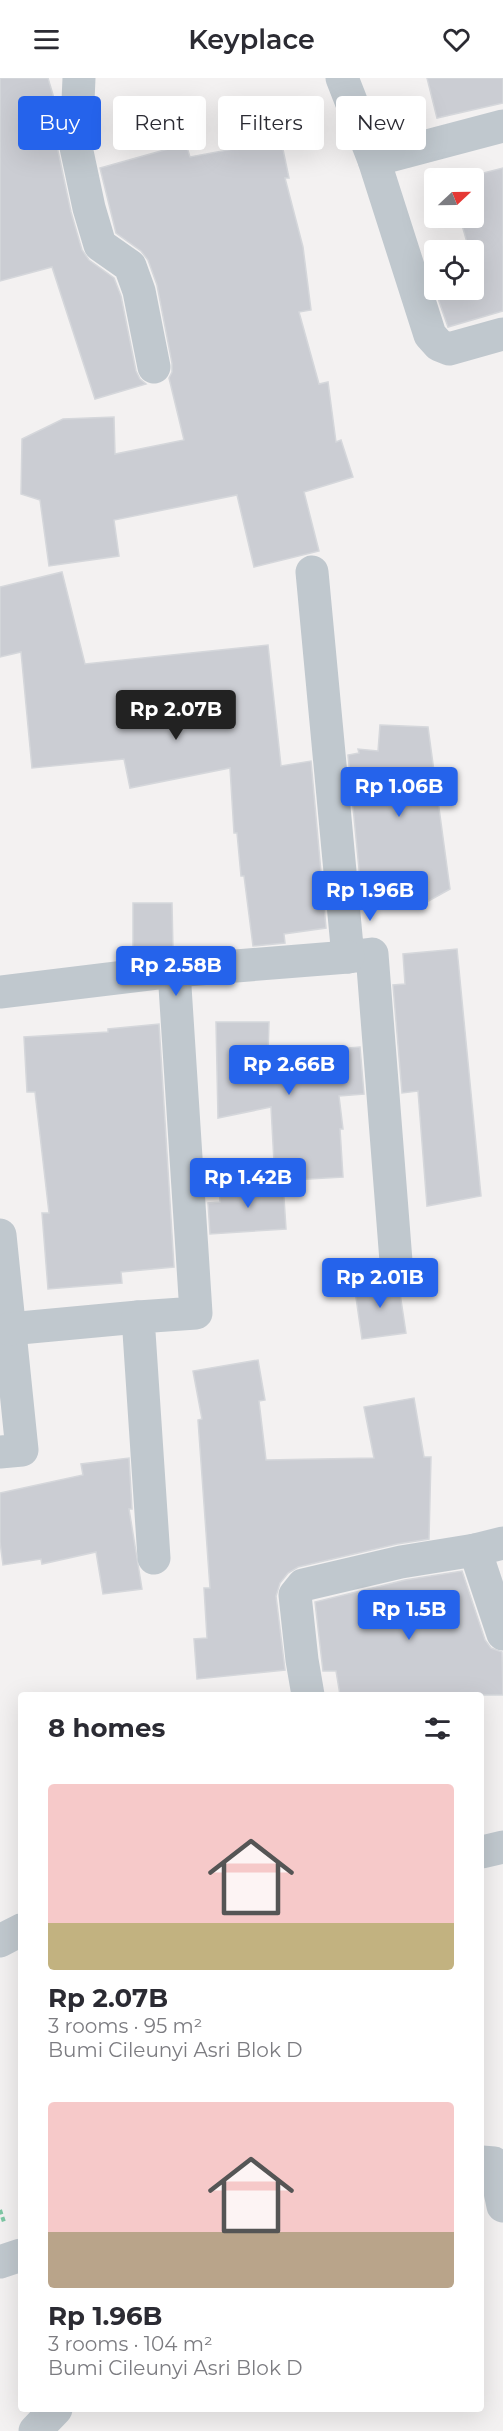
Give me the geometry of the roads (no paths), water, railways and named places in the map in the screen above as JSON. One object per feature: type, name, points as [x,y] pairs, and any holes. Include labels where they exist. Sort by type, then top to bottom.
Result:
[{"type":"street","points":[[79,78],[75,147],[89,207],[100,245],[130,266],[139,291],[154,367]]},
{"type":"street","points":[[342,78],[374,160],[430,335],[439,345],[449,349],[503,334]]},
{"type":"street","points":[[374,160],[503,126]]},
{"type":"street","points":[[312,572],[348,957]]},
{"type":"street","points":[[0,992],[174,971],[372,954],[396,1261]]},
{"type":"street","points":[[9,1329],[196,1313],[174,971]]},
{"type":"street","points":[[0,1235],[9,1329],[11,1451]]},
{"type":"street","points":[[138,1317],[154,1558]]},
{"type":"street","points":[[308,1692],[295,1595],[303,1585],[401,1562],[489,1546],[503,1634]]},
{"type":"street","points":[[484,1852],[503,1847]]},
{"type":"street","points":[[0,1941],[18,1932]]},
{"type":"street","points":[[484,2162],[494,2163],[503,2206]]},
{"type":"street","points":[[0,2262],[18,2256]]},
{"type":"street","points":[[35,2431],[53,2412]]}]
